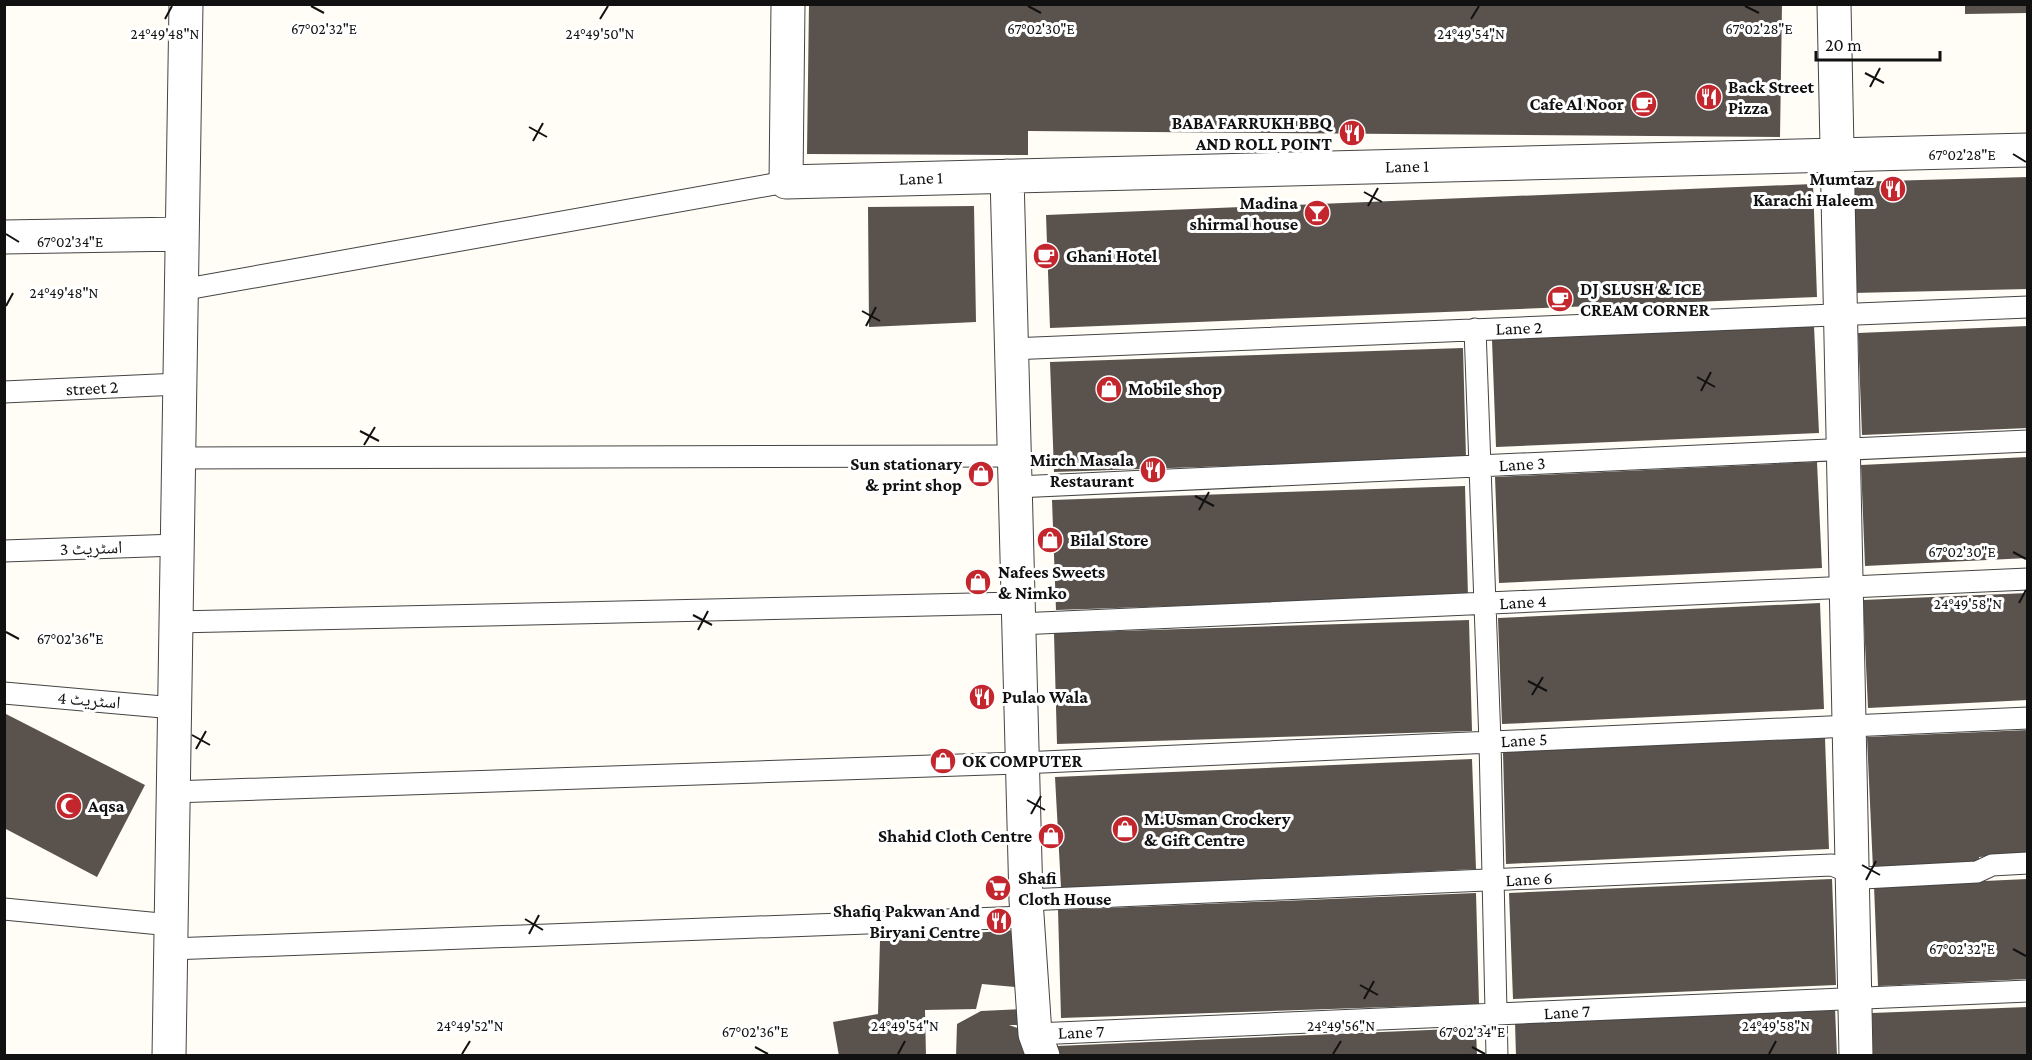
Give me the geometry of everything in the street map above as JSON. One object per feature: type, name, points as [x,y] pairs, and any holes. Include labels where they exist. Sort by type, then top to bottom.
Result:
[{"type":"street","points":[[169,1056],[186,4]]},
{"type":"street","points":[[786,182],[788,4]]},
{"type":"street","points":[[1834,4],[1856,1056]]},
{"type":"street","name":"Lane 1","points":[[786,182],[2028,150]]},
{"type":"street","points":[[1007,176],[1026,909],[1039,1045]]},
{"type":"street","points":[[4,237],[181,234]]},
{"type":"lane","points":[[181,290],[786,182]]},
{"type":"lane","name":"Lane 2","points":[[1011,349],[2028,307]]},
{"type":"lane","points":[[1475,329],[1490,742],[1497,1056]]},
{"type":"lane","name":"street 2","points":[[4,392],[179,384]]},
{"type":"lane","name":"Lane 3","points":[[178,458],[1015,471],[1479,466],[2028,441]]},
{"type":"lane","name":"اسٹریٹ 3","points":[[4,551],[177,545]]},
{"type":"lane","name":"Lane 4","points":[[176,622],[1018,613],[1485,603],[2028,579]]},
{"type":"lane","name":"اسٹریٹ 4","points":[[4,693],[174,708]]},
{"type":"lane","name":"Lane 5","points":[[172,792],[1021,763],[2028,718]]},
{"type":"lane","name":"Lane 6","points":[[4,909],[171,937],[1026,909],[1494,881],[1832,865],[1863,878],[1977,872],[1992,865],[2028,863]]},
{"type":"lane","name":"Lane 7","points":[[1039,1045],[1495,1015],[2028,991]]},
{"type":"building","points":[[809,4],[1782,4],[1780,137],[1028,131],[1028,155],[807,154]]},
{"type":"building","points":[[1965,4],[2028,4],[2028,13],[1965,14]]},
{"type":"building","points":[[2028,177],[2028,289],[1852,293],[1850,182]]},
{"type":"building","points":[[1813,184],[1817,297],[1050,328],[1046,215]]},
{"type":"building","points":[[974,206],[976,322],[869,327],[868,207]]},
{"type":"building","points":[[1814,326],[1819,433],[1496,447],[1492,340]]},
{"type":"building","points":[[2028,326],[2028,428],[1862,435],[1858,333]]},
{"type":"building","points":[[1463,348],[1466,458],[1054,472],[1050,362]]},
{"type":"building","points":[[2028,457],[2028,558],[1865,566],[1861,465]]},
{"type":"building","points":[[1817,462],[1822,568],[1499,583],[1495,477]]},
{"type":"building","points":[[1465,486],[1468,596],[1056,610],[1052,500]]},
{"type":"building","points":[[2028,593],[2028,700],[1868,708],[1863,600]]},
{"type":"building","points":[[1820,603],[1824,709],[1502,724],[1498,618]]},
{"type":"building","points":[[1469,620],[1472,731],[1057,744],[1054,633]]},
{"type":"building","name":"Aqsa","points":[[4,713],[145,785],[97,877],[4,828]]},
{"type":"building","points":[[2028,730],[2028,854],[1979,857],[1979,865],[1873,869],[1867,737]]},
{"type":"building","points":[[1825,738],[1829,849],[1506,864],[1503,752]]},
{"type":"building","points":[[1472,759],[1476,869],[1061,888],[1055,777]]},
{"type":"building","points":[[1832,879],[1836,985],[1513,999],[1509,893]]},
{"type":"building","points":[[2028,879],[2028,979],[1878,986],[1874,886]]},
{"type":"building","points":[[1476,893],[1479,1004],[1061,1018],[1058,910]]},
{"type":"building","points":[[1028,929],[1026,988],[982,984],[976,1009],[925,1010],[926,1056],[839,1056],[833,1022],[878,1014],[880,940]]},
{"type":"building","points":[[2028,1007],[2028,1056],[1873,1056],[1872,1013]]},
{"type":"building","points":[[1043,1008],[1044,1025],[1009,1025],[1026,1031],[1027,1056],[956,1056],[957,1024],[981,1011]]},
{"type":"building","points":[[1835,1008],[1837,1056],[1516,1056],[1515,1022]]},
{"type":"building","points":[[1476,1028],[1477,1056],[1057,1056],[1057,1046]]},
{"type":"place","name":"Back Street Pizza","points":[[1709,97]]},
{"type":"place","name":"Cafe Al Noor","points":[[1644,104]]},
{"type":"place","name":"BABA FARRUKH BBQ AND ROLL POINT","points":[[1352,133]]},
{"type":"place","name":"Mumtaz Karachi Haleem","points":[[1893,189]]},
{"type":"place","name":"Madina shirmal house","points":[[1317,213]]},
{"type":"place","name":"Ghani Hotel","points":[[1046,256]]},
{"type":"place","name":"DJ SLUSH & ICE CREAM CORNER","points":[[1560,299]]},
{"type":"place","name":"Mobile shop","points":[[1109,389]]},
{"type":"place","name":"Mirch Masala Restaurant","points":[[1153,470]]},
{"type":"place","name":"Sun stationary & print shop","points":[[981,474]]},
{"type":"place","name":"Bilal Store","points":[[1050,540]]},
{"type":"place","name":"Nafees Sweets & Nimko","points":[[978,582]]},
{"type":"place","name":"Pulao Wala","points":[[982,697]]},
{"type":"place","name":"OK COMPUTER","points":[[943,761]]},
{"type":"place","name":"Aqsa","points":[[69,806]]},
{"type":"place","name":"M.Usman Crockery & Gift Centre","points":[[1125,829]]},
{"type":"place","name":"Shahid Cloth Centre","points":[[1051,836]]},
{"type":"place","name":"Shafi Cloth House","points":[[998,888]]},
{"type":"place","name":"Shafiq Pakwan And Biryani Centre","points":[[999,921]]}]
